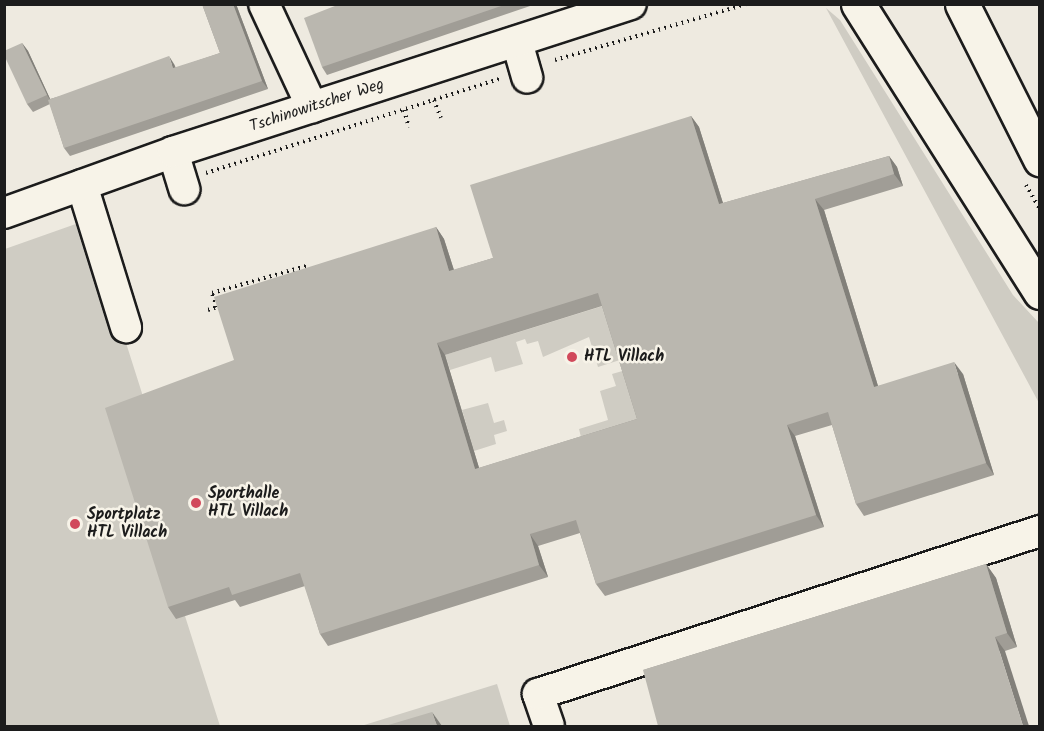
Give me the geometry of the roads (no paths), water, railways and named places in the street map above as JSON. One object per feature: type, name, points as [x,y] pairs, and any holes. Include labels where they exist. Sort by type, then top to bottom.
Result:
[{"type":"main road","points":[[858,4],[1040,292]]},
{"type":"main road","points":[[962,4],[1040,159]]},
{"type":"street","points":[[264,4],[312,107]]},
{"type":"street","name":"Tschinowitscher Weg","points":[[4,213],[173,152],[312,107],[523,64],[631,4]]},
{"type":"street","points":[[173,152],[183,185]]},
{"type":"street","points":[[82,185],[126,327]]},
{"type":"street","points":[[549,726],[538,694],[1040,531]]},
{"type":"place","name":"HTL Villach","points":[[572,357]]},
{"type":"place","name":"Sporthalle HTL Villach","points":[[196,503]]},
{"type":"place","name":"Sportplatz HTL Villach","points":[[75,524]]}]
